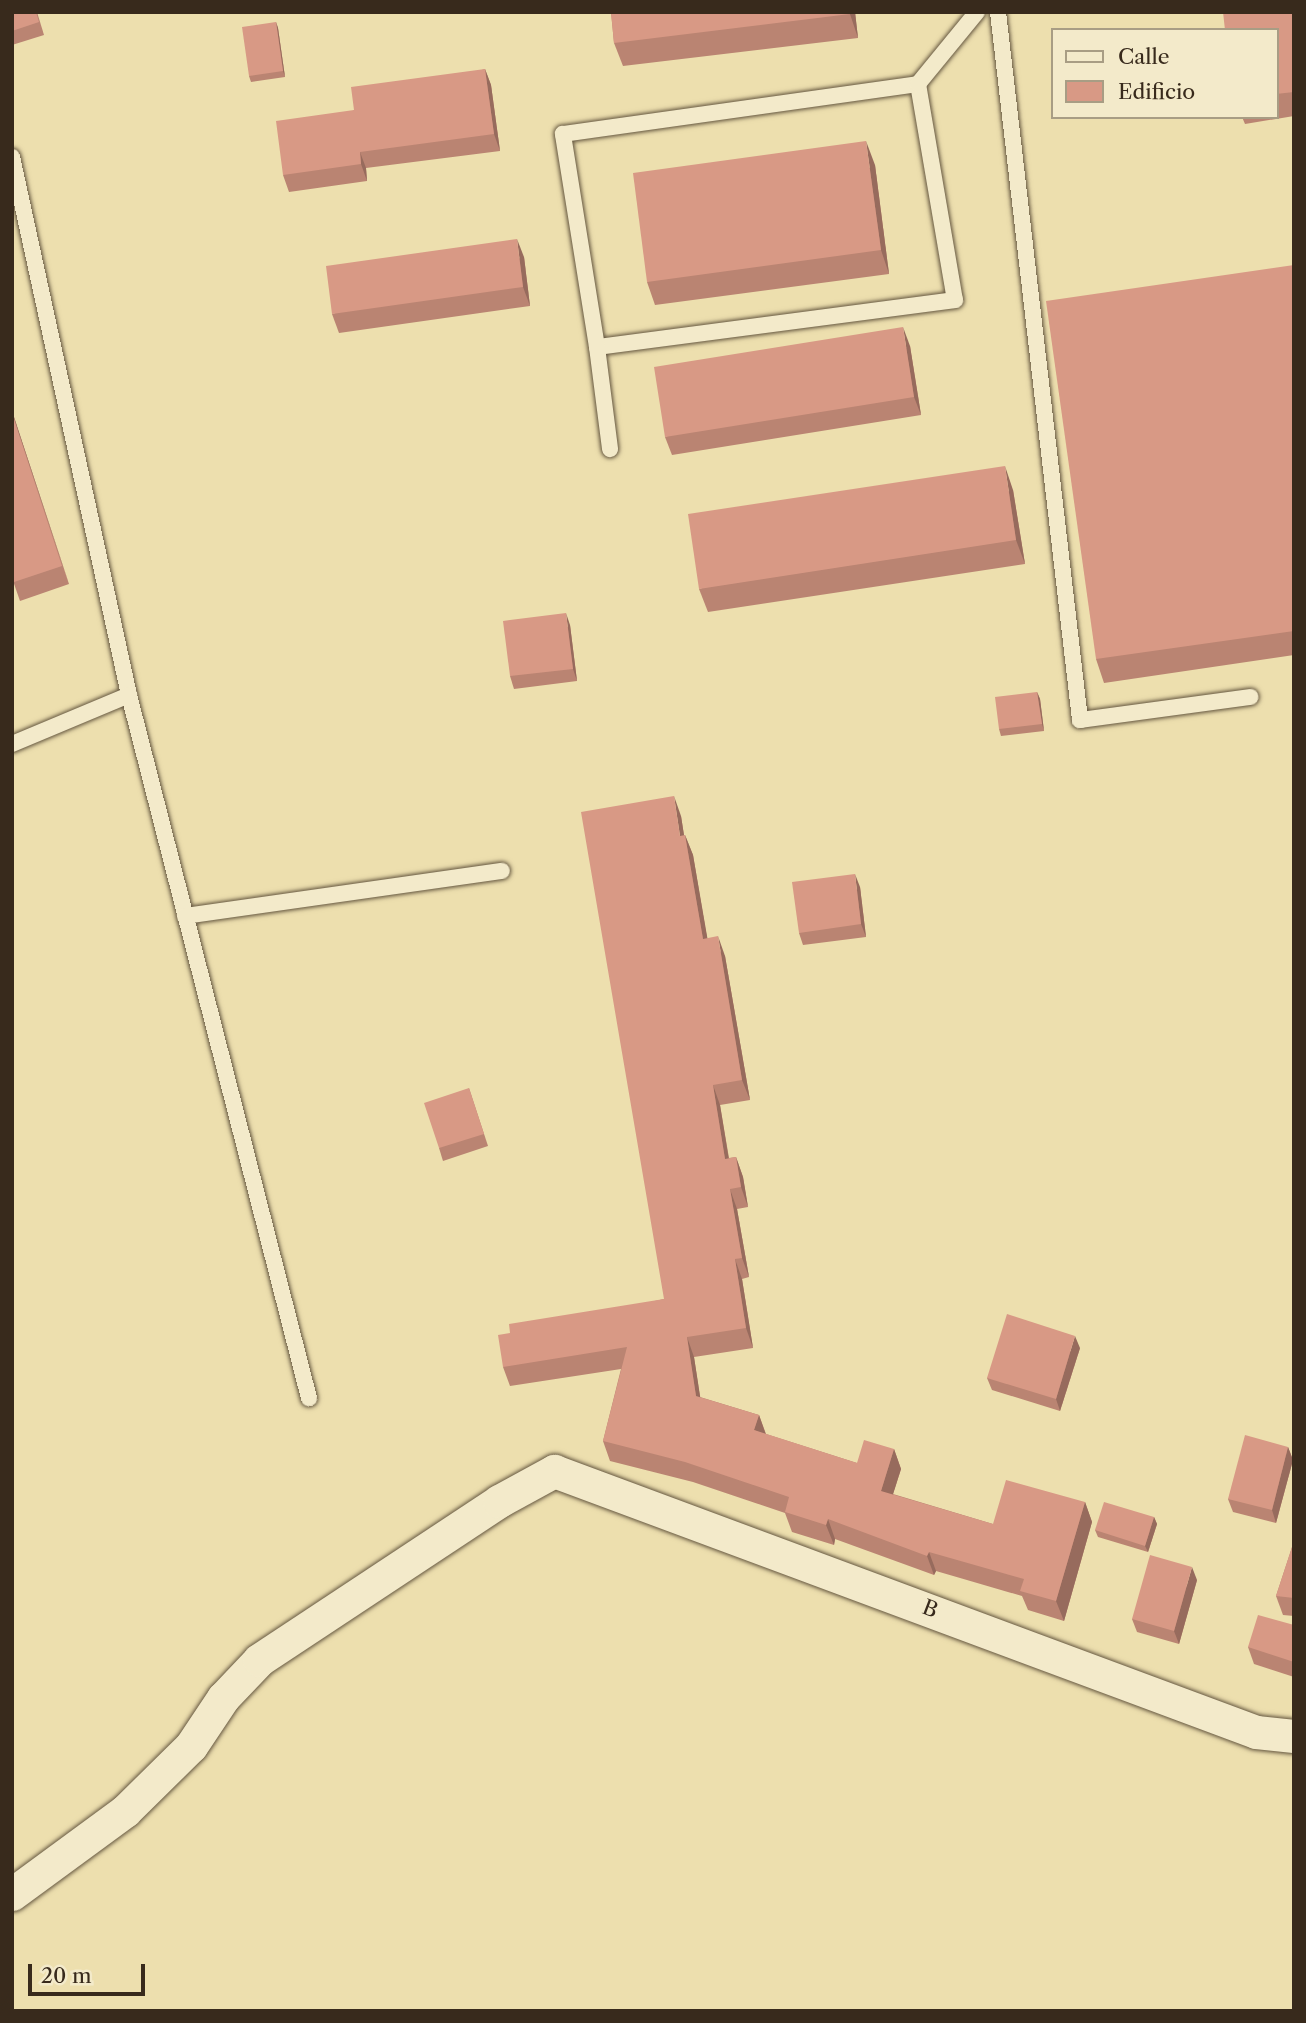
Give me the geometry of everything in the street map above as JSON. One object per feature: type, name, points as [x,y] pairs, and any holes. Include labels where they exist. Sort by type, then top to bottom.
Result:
[{"type":"street","name":"B","points":[[12,1894],[125,1811],[191,1746],[223,1698],[259,1660],[526,1483],[554,1471],[568,1472],[1256,1732],[1294,1736]]},
{"type":"lane","points":[[610,449],[563,134],[918,84],[977,12]]},
{"type":"lane","points":[[998,12],[1080,720],[1250,697]]},
{"type":"lane","points":[[597,348],[956,300],[918,84]]},
{"type":"lane","points":[[12,157],[129,695],[309,1398]]},
{"type":"lane","points":[[12,744],[129,695]]},
{"type":"lane","points":[[186,916],[502,871]]},
{"type":"building","points":[[12,12],[36,12],[39,22],[12,31]]},
{"type":"building","points":[[611,12],[849,12],[850,14],[614,43]]},
{"type":"building","points":[[1223,12],[1294,12],[1294,92],[1278,94],[1278,28],[1225,28]]},
{"type":"building","points":[[276,22],[283,71],[249,76],[242,27]]},
{"type":"building","points":[[485,69],[494,134],[360,152],[361,164],[283,175],[276,121],[354,110],[351,87]]},
{"type":"building","points":[[866,141],[881,250],[647,282],[633,173]]},
{"type":"building","points":[[517,239],[523,287],[332,314],[326,266]]},
{"type":"building","points":[[1294,265],[1294,631],[1096,659],[1046,301]]},
{"type":"building","points":[[903,327],[914,397],[665,437],[654,367]]},
{"type":"building","points":[[12,413],[62,566],[14,582],[12,578]]},
{"type":"building","points":[[1005,466],[1016,540],[699,589],[688,514]]},
{"type":"building","points":[[566,613],[573,669],[510,676],[503,621]]},
{"type":"building","points":[[1037,692],[1042,724],[999,729],[995,697]]},
{"type":"building","points":[[674,796],[680,836],[685,835],[703,939],[718,936],[742,1080],[713,1085],[725,1159],[736,1157],[741,1187],[730,1189],[742,1258],[735,1259],[746,1328],[687,1337],[696,1396],[759,1415],[754,1430],[857,1463],[864,1440],[894,1449],[881,1491],[993,1524],[1006,1480],[1085,1502],[1056,1601],[1020,1591],[1024,1579],[929,1552],[927,1556],[828,1519],[826,1525],[785,1512],[789,1497],[685,1462],[603,1441],[627,1347],[503,1367],[498,1335],[510,1333],[509,1324],[664,1299],[581,812]]},
{"type":"building","points":[[855,874],[861,924],[799,933],[792,882]]},
{"type":"building","points":[[469,1088],[484,1134],[439,1148],[424,1103]]},
{"type":"building","points":[[1007,1314],[1075,1336],[1056,1399],[987,1378]]},
{"type":"building","points":[[1245,1435],[1288,1447],[1272,1510],[1228,1499]]},
{"type":"building","points":[[1104,1502],[1154,1517],[1145,1546],[1095,1530]]},
{"type":"building","points":[[1294,1541],[1294,1598],[1276,1596]]},
{"type":"building","points":[[1150,1555],[1192,1567],[1174,1631],[1132,1619]]},
{"type":"building","points":[[1258,1615],[1294,1625],[1294,1662],[1248,1647]]}]
